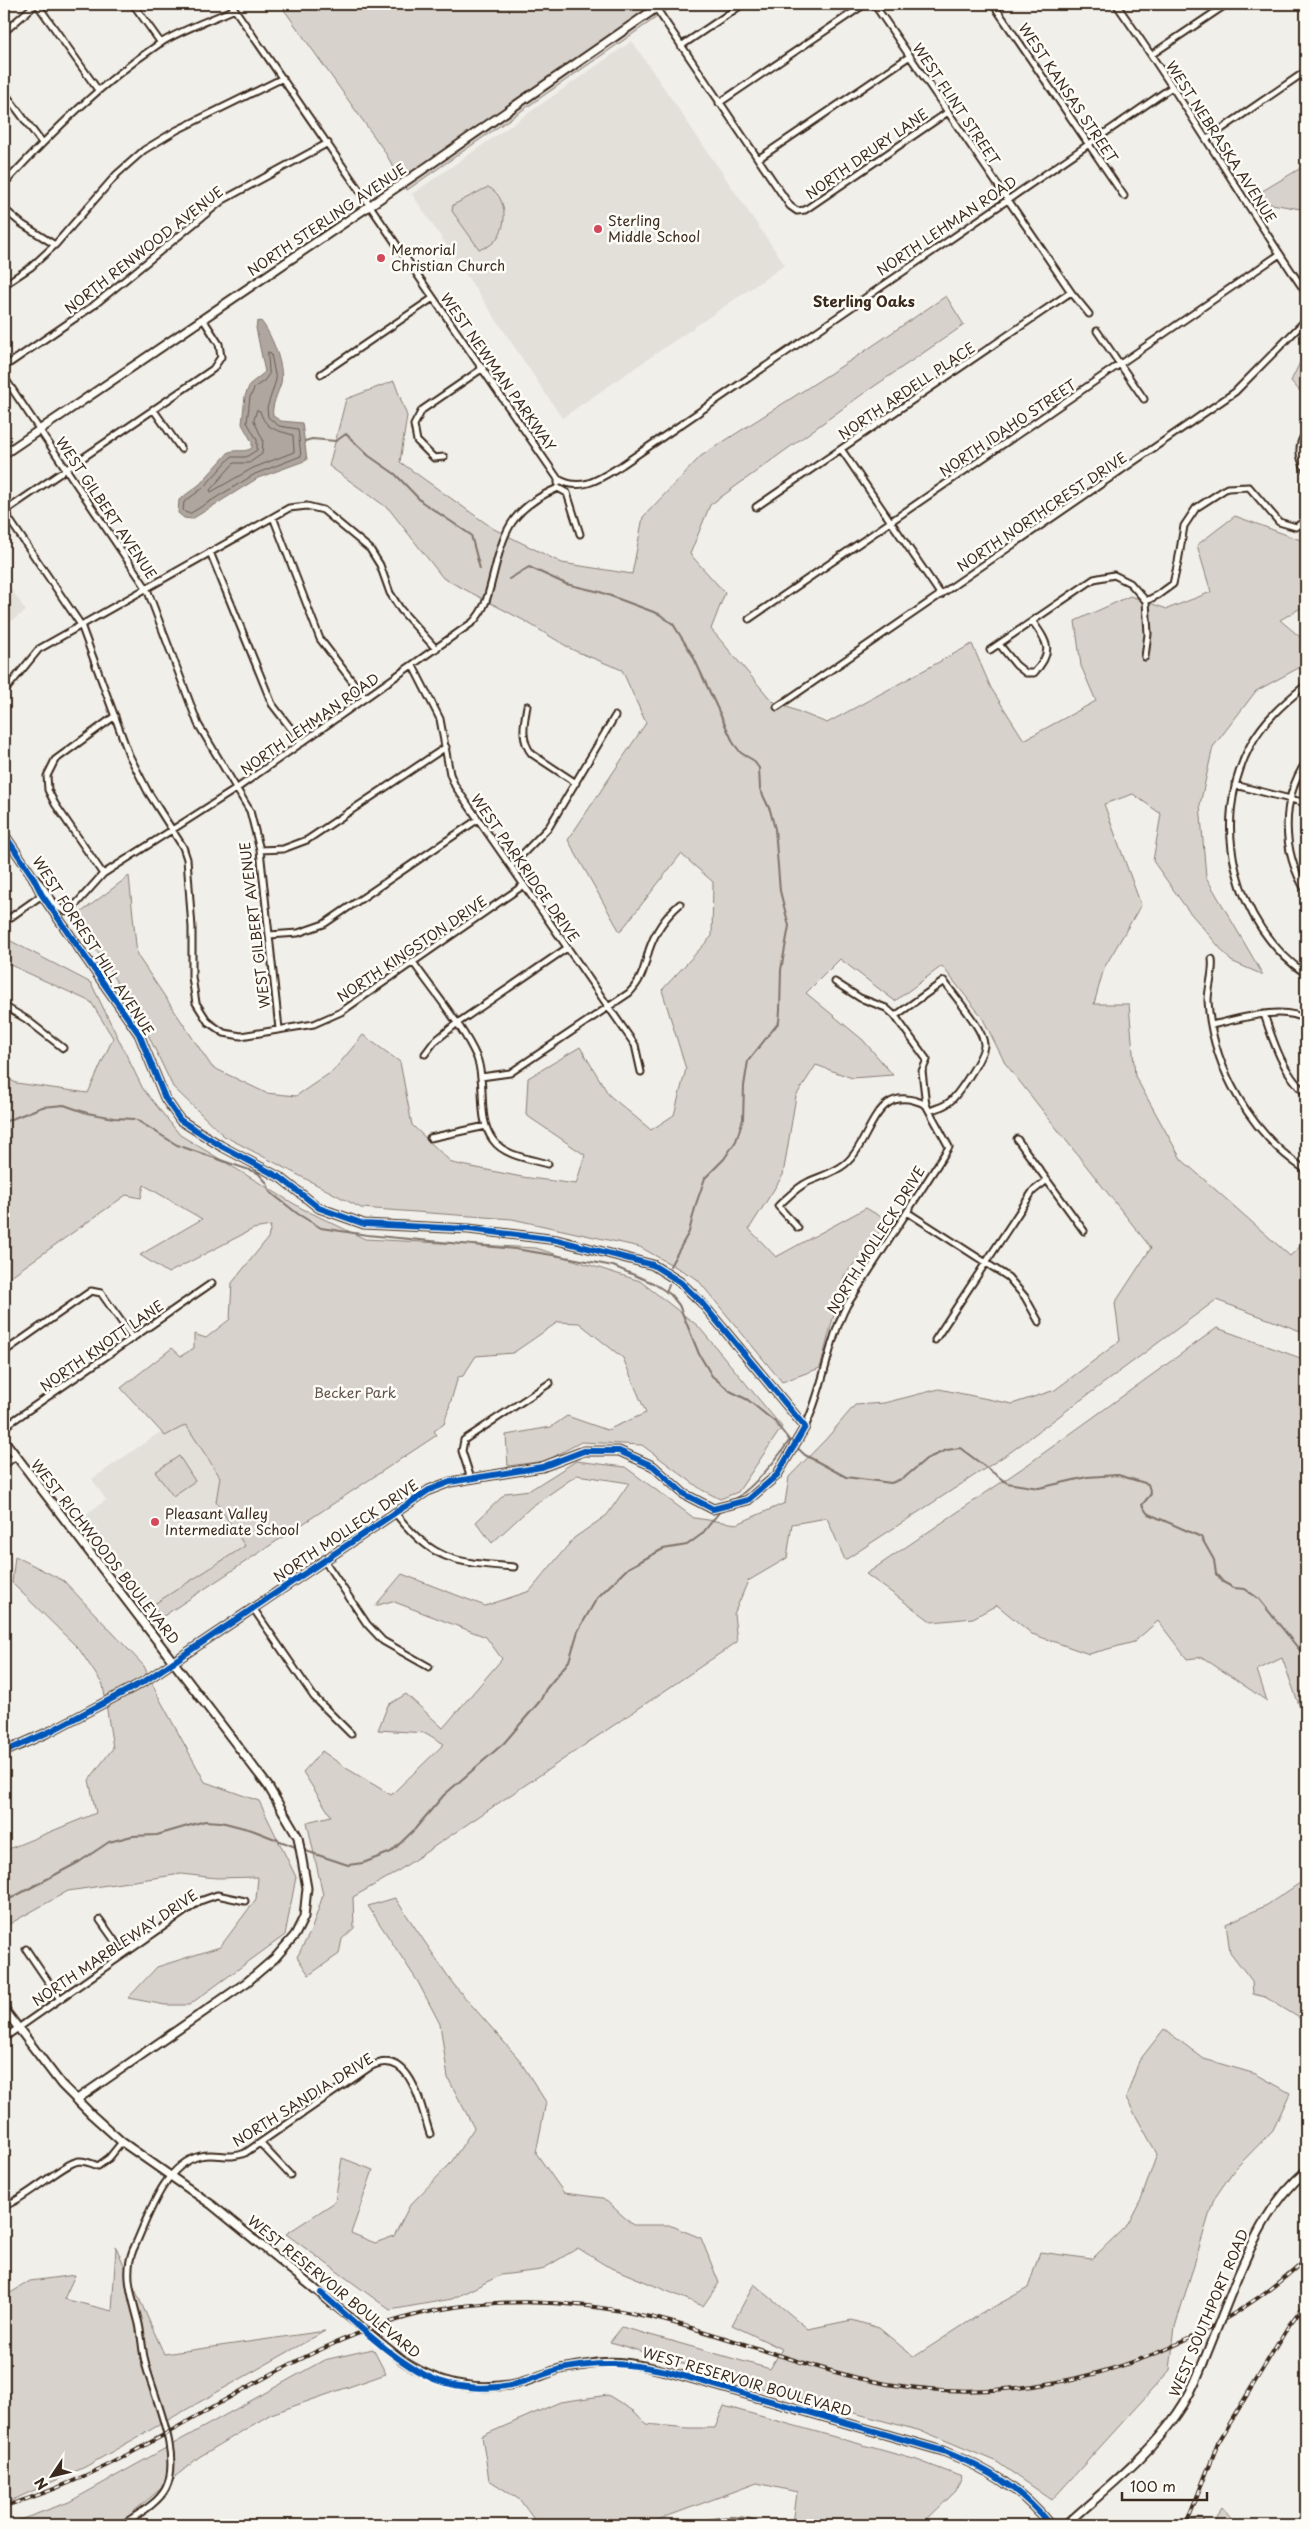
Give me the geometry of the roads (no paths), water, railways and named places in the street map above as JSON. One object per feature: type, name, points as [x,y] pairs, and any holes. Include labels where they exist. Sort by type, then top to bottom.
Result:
[{"type":"street","points":[[4,32],[37,4],[98,90]]},
{"type":"street","points":[[133,4],[160,43]]},
{"type":"street","name":"WEST NEWMAN PARKWAY","points":[[232,4],[558,479]]},
{"type":"street","points":[[681,46],[743,4]]},
{"type":"street","points":[[719,102],[864,4]]},
{"type":"street","name":"WEST FLINT STREET","points":[[874,4],[1071,292],[1089,314]]},
{"type":"street","name":"WEST KANSAS STREET","points":[[993,4],[1124,196]]},
{"type":"street","name":"WEST NEBRASKA AVENUE","points":[[1116,4],[1207,139],[1306,293]]},
{"type":"street","points":[[1151,55],[1227,4]]},
{"type":"street","points":[[659,6],[681,46],[758,159],[910,56]]},
{"type":"street","name":"NORTH STERLING AVENUE","points":[[4,454],[371,205],[659,6]]},
{"type":"street","points":[[4,184],[42,143],[98,90],[160,43],[235,9]]},
{"type":"street","points":[[1207,139],[1306,71]]},
{"type":"street","points":[[4,286],[32,267],[56,245],[117,174],[144,150],[177,130],[282,78]]},
{"type":"street","name":"NORTH LEHMAN ROAD","points":[[558,479],[572,486],[583,486],[622,465],[1172,87]]},
{"type":"street","points":[[4,92],[42,143]]},
{"type":"street","name":"NORTH DRURY LANE","points":[[758,159],[790,206],[797,211],[805,210],[948,112]]},
{"type":"street","name":"NORTH RENWOOD AVENUE","points":[[4,367],[93,306],[223,200],[328,143]]},
{"type":"street","points":[[4,209],[22,224],[56,245]]},
{"type":"street","name":"NORTH IDAHO STREET","points":[[749,619],[1280,254]]},
{"type":"street","name":"NORTH ARDELL PLACE","points":[[756,508],[1071,292]]},
{"type":"street","points":[[321,374],[433,298]]},
{"type":"street","points":[[66,470],[213,369],[221,357],[219,344],[203,319]]},
{"type":"street","name":"NORTH NORTHCREST DRIVE","points":[[777,707],[1235,392],[1306,320]]},
{"type":"street","points":[[1097,331],[1144,400]]},
{"type":"street","points":[[444,457],[434,458],[417,441],[414,425],[422,410],[483,368]]},
{"type":"street","name":"WEST GILBERT AVENUE","points":[[4,377],[147,589],[198,724],[250,811],[260,850],[279,1029]]},
{"type":"street","points":[[153,409],[181,449]]},
{"type":"street","points":[[1306,433],[1299,450],[1302,464],[1306,470]]},
{"type":"street","points":[[842,450],[941,595]]},
{"type":"street","name":"NORTH KINGSTON DRIVE","points":[[66,470],[8,509],[9,519],[81,625],[129,755],[187,859],[192,928],[192,977],[196,1003],[208,1022],[224,1033],[240,1036],[314,1024],[341,1012],[524,885]]},
{"type":"street","points":[[558,479],[558,488],[567,493],[580,534]]},
{"type":"street","name":"NORTH LEHMAN ROAD","points":[[33,877],[42,884],[59,909],[69,912],[76,907],[103,874],[236,789],[473,622],[481,614],[486,604],[502,539],[510,522],[530,502],[558,488]]},
{"type":"street","points":[[1146,601],[1158,596],[1172,584],[1184,526],[1196,508],[1227,488],[1249,488],[1279,522],[1296,527],[1306,520]]},
{"type":"street","points":[[4,692],[39,650],[289,508],[307,506],[323,510],[370,549],[380,565],[390,592],[401,610],[436,649]]},
{"type":"street","points":[[273,517],[320,639],[365,698]]},
{"type":"street","points":[[210,552],[272,704],[302,744]]},
{"type":"street","points":[[990,650],[1094,579],[1114,575],[1130,583],[1146,601],[1148,634],[1145,657]]},
{"type":"street","points":[[1000,644],[1016,665],[1026,673],[1034,673],[1041,666],[1047,654],[1047,642],[1033,622]]},
{"type":"street","name":"WEST PARKRIDGE DRIVE","points":[[413,666],[440,719],[452,780],[477,820],[635,1045],[641,1072]]},
{"type":"street","points":[[1306,685],[1275,710],[1250,746],[1235,785],[1231,836],[1234,866],[1247,906],[1266,938],[1291,964],[1306,974]]},
{"type":"street","points":[[527,706],[524,731],[528,748],[532,754],[576,783]]},
{"type":"street","points":[[103,874],[55,804],[48,790],[47,776],[55,760],[115,716]]},
{"type":"street","points":[[511,866],[549,826],[615,716]]},
{"type":"street","points":[[260,850],[283,849],[307,840],[446,747]]},
{"type":"street","points":[[1306,762],[1300,772],[1290,799],[1287,825],[1290,852],[1298,878],[1306,891]]},
{"type":"street","points":[[1235,785],[1306,803]]},
{"type":"street","points":[[269,935],[298,933],[324,924],[477,820]]},
{"type":"street","name":"WEST FORREST HILL AVENUE","points":[[4,834],[33,877],[42,895],[135,1027],[165,1098],[180,1120],[221,1146],[281,1178],[319,1208],[364,1224],[469,1229],[557,1240],[653,1266],[680,1282],[700,1302],[805,1427]]},
{"type":"street","points":[[4,922],[42,895]]},
{"type":"street","points":[[481,1077],[510,1073],[609,1007],[639,983],[655,936],[669,914],[680,904]]},
{"type":"street","points":[[425,1054],[434,1042],[456,1024],[567,948]]},
{"type":"street","points":[[1212,959],[1213,969],[1208,998],[1211,1025],[1219,1052],[1240,1103],[1267,1137],[1306,1170]]},
{"type":"street","points":[[413,962],[470,1044],[477,1060],[481,1077],[486,1126],[493,1141],[506,1152],[548,1164]]},
{"type":"street","points":[[834,982],[860,998],[886,1008],[895,1016],[927,1060],[922,1071],[926,1105],[930,1111],[948,1103],[956,1095],[981,1055],[984,1044],[978,1029],[944,982],[895,1016]]},
{"type":"street","points":[[4,1006],[26,1019],[63,1048]]},
{"type":"street","points":[[1211,1025],[1264,1014],[1298,1014],[1306,1020]]},
{"type":"street","points":[[1264,1014],[1276,1050],[1292,1080],[1306,1094]]},
{"type":"street","points":[[798,1228],[778,1206],[808,1182],[838,1170],[848,1162],[868,1126],[892,1101],[908,1098],[926,1105]]},
{"type":"street","name":"NORTH MOLLECK DRIVE","points":[[4,1752],[51,1731],[137,1686],[428,1490],[450,1482],[542,1467],[584,1451],[619,1451],[653,1466],[684,1494],[713,1509],[748,1500],[777,1474],[805,1427],[816,1405],[841,1317],[948,1147],[930,1111]]},
{"type":"street","points":[[430,1138],[486,1126]]},
{"type":"street","points":[[1017,1139],[1084,1231]]},
{"type":"street","points":[[935,1340],[1033,1190],[1047,1180]]},
{"type":"street","points":[[907,1212],[1008,1277],[1017,1286],[1039,1322]]},
{"type":"street","name":"NORTH KNOTT LANE","points":[[4,1427],[212,1283]]},
{"type":"street","points":[[4,1352],[91,1291],[101,1293],[133,1338]]},
{"type":"street","points":[[471,1479],[462,1451],[464,1440],[550,1382]]},
{"type":"street","name":"WEST RICHWOODS BOULEVARD","points":[[4,1440],[268,1786],[298,1837],[308,1888],[304,1917],[290,1941],[274,1958],[247,1982],[76,2100]]},
{"type":"street","points":[[4,1465],[16,1456]]},
{"type":"street","points":[[395,1513],[415,1537],[450,1559],[469,1564],[514,1567]]},
{"type":"street","points":[[324,1560],[367,1624],[383,1641],[429,1667]]},
{"type":"street","points":[[253,1608],[314,1697],[351,1734]]},
{"type":"street","name":"NORTH MARBLEWAY DRIVE","points":[[4,2038],[200,1901],[217,1895],[245,1901]]},
{"type":"street","points":[[100,1920],[124,1954]]},
{"type":"street","points":[[26,1949],[60,1999]]},
{"type":"street","name":"WEST RESERVOIR BOULEVARD","points":[[4,2009],[76,2100],[122,2142],[212,2205],[403,2361],[439,2381],[458,2386],[480,2388],[510,2385],[560,2370],[600,2363],[628,2363],[666,2371],[960,2458],[978,2465],[1005,2481],[1031,2502],[1050,2525]]},
{"type":"street","name":"NORTH SANDIA DRIVE","points":[[170,2174],[180,2165],[194,2157],[210,2154],[233,2157],[260,2143],[370,2067],[383,2063],[394,2064],[402,2068],[410,2080],[430,2134]]},
{"type":"street","points":[[4,2206],[27,2194],[76,2161],[86,2161],[98,2166],[122,2142]]},
{"type":"street","points":[[260,2143],[290,2175]]},
{"type":"street","name":"WEST SOUTHPORT ROAD","points":[[1066,2525],[1133,2464],[1165,2430],[1187,2400],[1252,2240],[1279,2198],[1306,2171]]},
{"type":"street","points":[[122,2525],[163,2493],[170,2473],[170,2457],[165,2429],[145,2364],[128,2276],[129,2260],[133,2250],[170,2174]]},
{"type":"water","points":[[261,321],[273,342],[281,368],[281,383],[274,404],[273,416],[281,421],[302,423],[307,460],[258,478],[192,519],[184,518],[178,513],[179,500],[200,484],[229,452],[252,448],[252,442],[242,424],[245,396],[250,384],[265,372],[256,328],[257,322]]},
{"type":"water","points":[[1197,2518],[1203,2519],[1208,2525],[1159,2525],[1162,2522],[1186,2522]]},
{"type":"waterway","points":[[305,441],[312,439],[336,441],[346,434],[369,456],[395,474],[422,502],[471,535],[480,569]]},
{"type":"waterway","points":[[509,579],[529,567],[566,584],[600,592],[659,614],[673,624],[693,656],[734,744],[741,753],[753,760],[759,768],[760,789],[770,810],[775,829],[780,891],[789,926],[781,970],[779,1022],[748,1061],[744,1086],[743,1119],[736,1141],[724,1159],[705,1178],[689,1232],[670,1266]]},
{"type":"waterway","points":[[4,1122],[42,1107],[64,1105],[87,1113],[114,1118],[135,1119],[177,1145],[258,1173],[267,1183],[270,1192],[298,1214],[321,1228],[367,1235],[515,1249],[613,1266],[653,1283],[670,1294],[679,1305],[699,1354],[712,1376],[730,1391],[748,1400],[775,1422],[790,1441],[805,1455],[846,1477],[891,1483],[904,1478],[926,1459],[947,1450],[960,1448],[1007,1483],[1039,1488],[1087,1477],[1118,1475],[1148,1484],[1151,1494],[1142,1505],[1147,1513],[1201,1537],[1214,1560],[1216,1574],[1223,1582],[1234,1588],[1245,1589],[1259,1599],[1302,1653],[1306,1664]]},
{"type":"waterway","points":[[666,1292],[669,1285]]},
{"type":"waterway","points":[[733,1501],[764,1474],[789,1441]]},
{"type":"waterway","points":[[303,1850],[348,1865],[363,1863],[391,1852],[414,1830],[444,1795],[504,1743],[540,1701],[546,1689],[569,1661],[578,1631],[597,1598],[628,1568],[663,1549],[687,1545],[702,1534],[721,1510]]},
{"type":"waterway","points":[[1306,1677],[1303,1704],[1306,1710]]},
{"type":"waterway","points":[[4,1902],[79,1862],[109,1842],[132,1836],[157,1835],[205,1821],[221,1822],[252,1830],[298,1848]]},
{"type":"waterway","points":[[688,2525],[727,2517],[747,2518],[764,2525]]},
{"type":"railway","points":[[4,2506],[62,2486],[118,2459],[281,2369],[337,2342],[394,2321],[455,2307],[528,2302],[602,2308],[676,2324],[805,2364],[858,2378],[918,2388],[978,2390],[1038,2385],[1096,2373],[1153,2354],[1208,2329],[1259,2297],[1306,2259]]},
{"type":"railway","points":[[1186,2525],[1218,2443],[1289,2325],[1306,2303]]},
{"type":"place","name":"Sterling Middle School","points":[[598,229]]},
{"type":"place","name":"Memorial Christian Church","points":[[381,258]]},
{"type":"place","name":"Pleasant Valley Intermediate School","points":[[155,1522]]},
{"type":"district","name":"Sterling Oaks","points":[[864,302]]},
{"type":"park label","name":"Becker Park","points":[[355,1393]]}]
